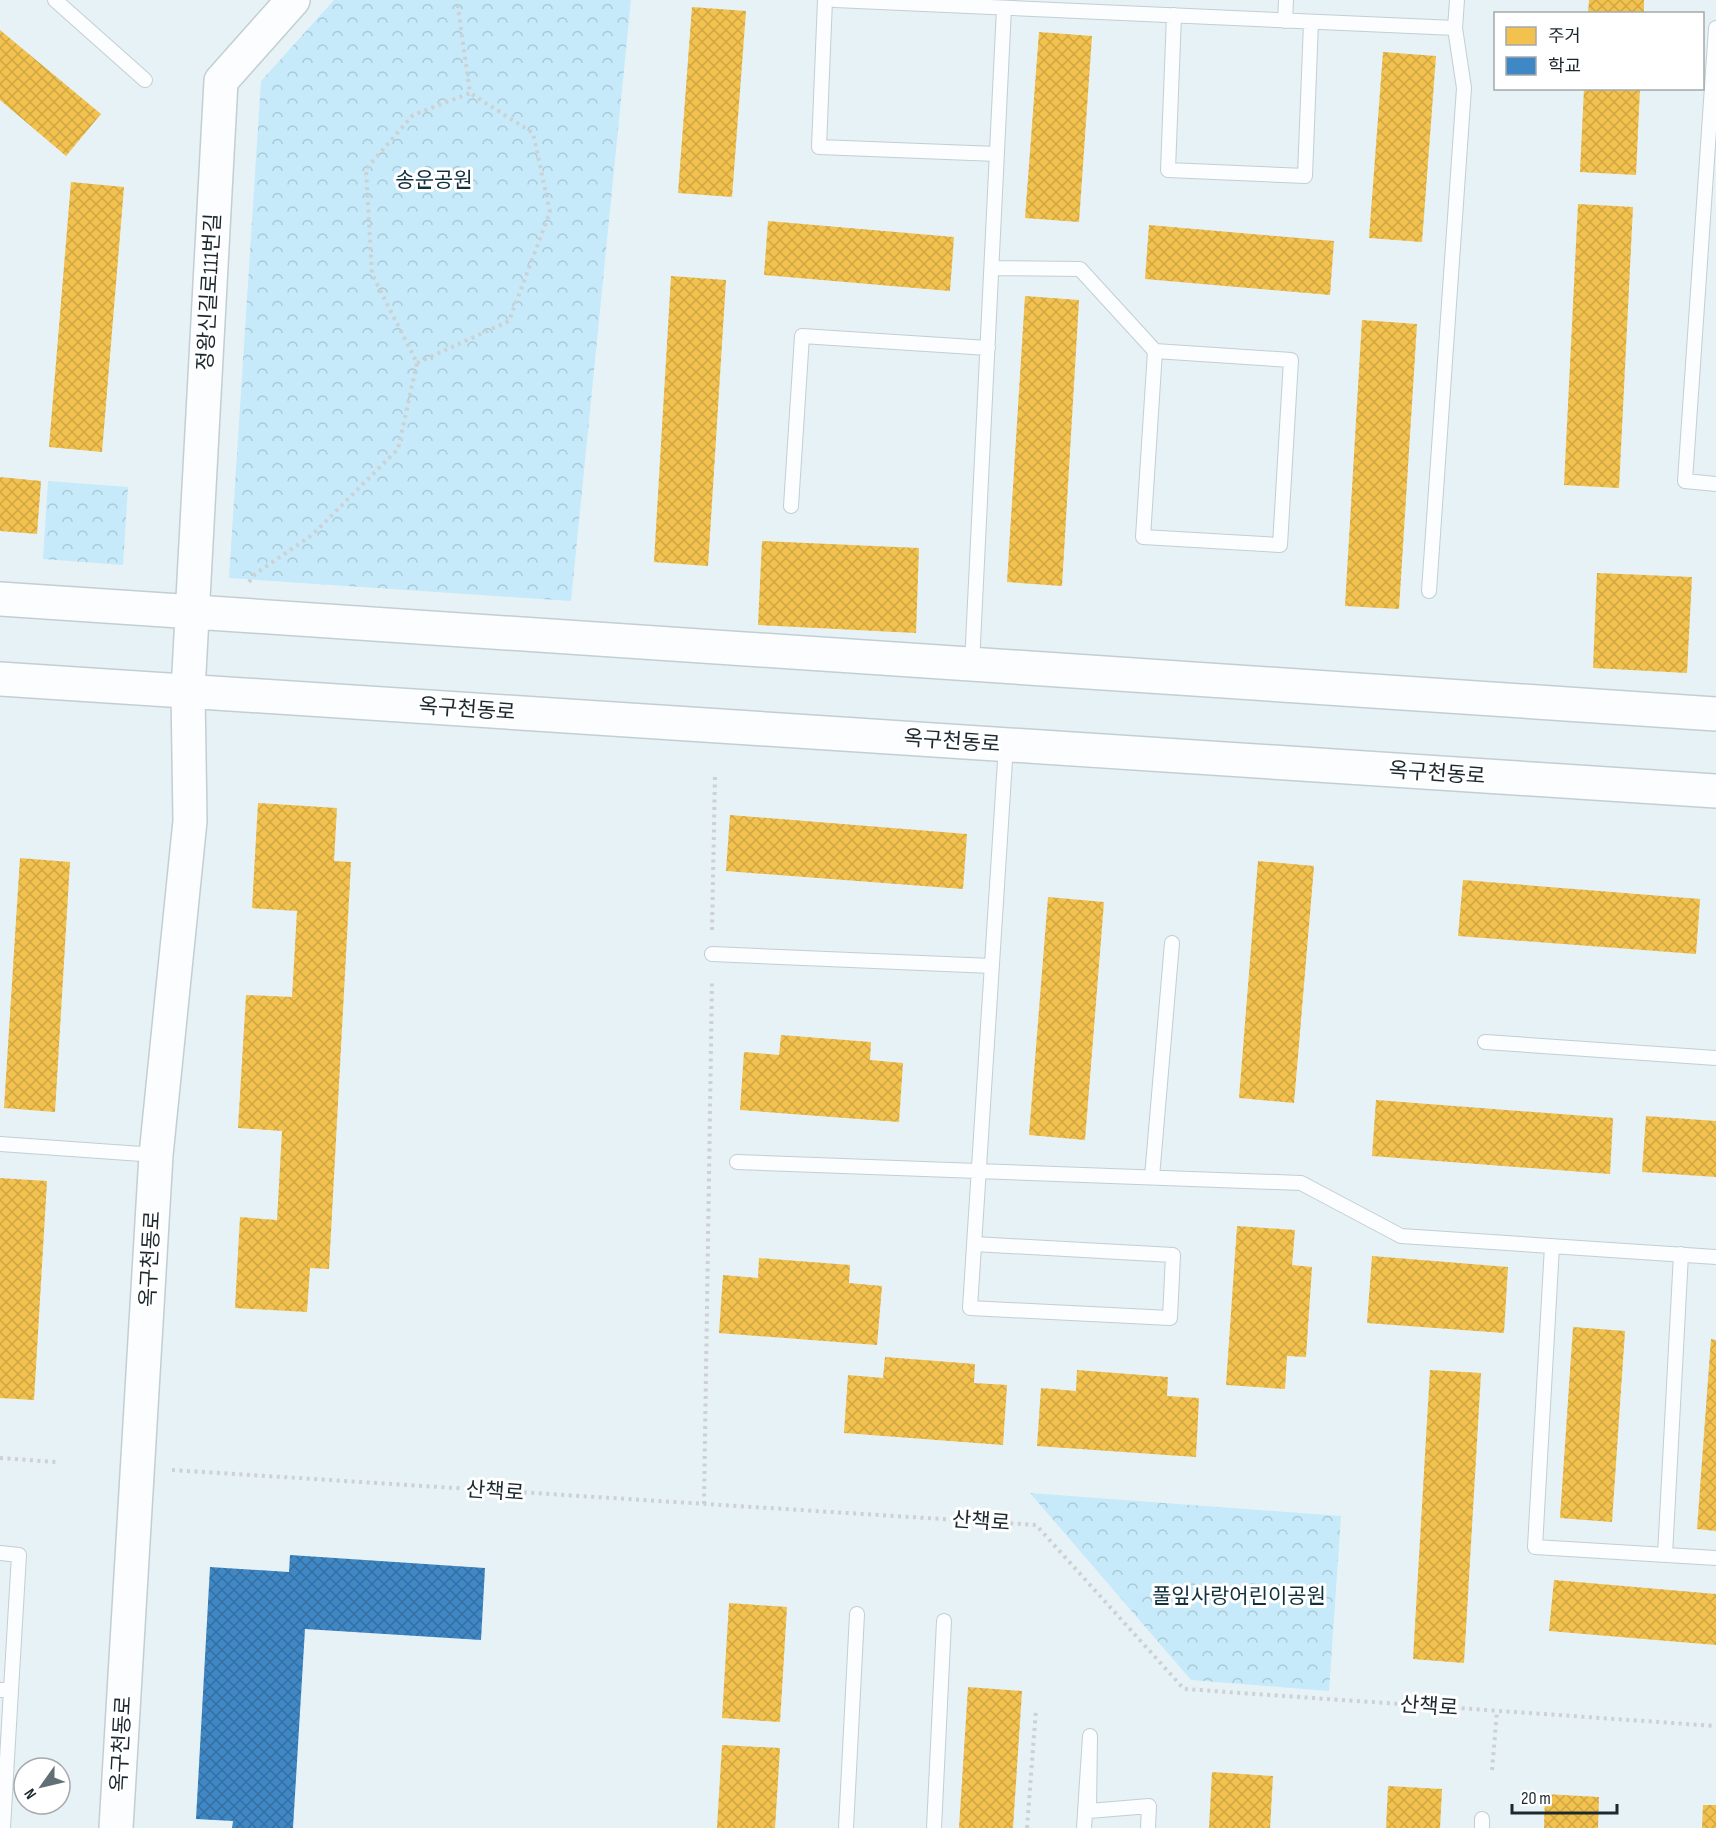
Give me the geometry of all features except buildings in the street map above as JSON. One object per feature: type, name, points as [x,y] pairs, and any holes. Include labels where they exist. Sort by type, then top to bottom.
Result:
[{"type":"street","name":"정왕신길로111번길","points":[[192,612],[221,81],[293,0]]},
{"type":"street","points":[[0,599],[1716,714]]},
{"type":"street","name":"옥구천동로","points":[[116,1828],[156,1155],[190,821],[188,691],[192,612]]},
{"type":"street","name":"옥구천동로","points":[[0,679],[1716,791]]},
{"type":"lane","points":[[56,0],[145,80]]},
{"type":"lane","points":[[825,0],[819,147],[997,154]]},
{"type":"lane","points":[[835,0],[953,3],[1004,8],[1118,6],[1174,15],[1455,28]]},
{"type":"lane","points":[[1285,21],[1286,0]]},
{"type":"lane","points":[[1429,591],[1464,88],[1455,28],[1457,0]]},
{"type":"lane","points":[[972,664],[1004,8]]},
{"type":"lane","points":[[1174,15],[1168,170],[1305,176],[1311,22]]},
{"type":"lane","points":[[1716,28],[1685,481],[1716,484]]},
{"type":"lane","points":[[992,268],[1080,269],[1155,351],[1291,360],[1280,545],[1143,537],[1155,351]]},
{"type":"lane","points":[[791,506],[802,336],[988,348]]},
{"type":"lane","points":[[974,1244],[1173,1255],[1170,1318],[970,1308],[974,1244],[979,1171],[1006,745]]},
{"type":"lane","points":[[1152,1177],[1172,943]]},
{"type":"lane","points":[[712,954],[992,966]]},
{"type":"lane","points":[[1485,1042],[1716,1058]]},
{"type":"lane","points":[[0,1144],[156,1155]]},
{"type":"lane","points":[[737,1162],[1301,1183],[1401,1236],[1716,1257]]},
{"type":"lane","points":[[1552,1246],[1535,1547],[1716,1558]]},
{"type":"lane","points":[[1665,1555],[1681,1254]]},
{"type":"lane","points":[[0,1553],[19,1555],[5,1690],[3,1828]]},
{"type":"lane","points":[[846,1828],[856,1614]]},
{"type":"lane","points":[[934,1828],[944,1621]]},
{"type":"lane","points":[[1084,1828],[1090,1736],[1089,1811],[1149,1806],[1148,1828]]},
{"type":"path","points":[[417,363],[509,321],[550,212],[533,134],[470,93],[457,0]]},
{"type":"path","points":[[225,614],[255,574],[312,536],[398,448],[417,363],[372,273],[366,170],[413,115],[470,93]]},
{"type":"path","points":[[704,1504],[715,774]]},
{"type":"path","points":[[0,1458],[56,1462]]},
{"type":"path","name":"산책로","points":[[172,1470],[1036,1524],[1184,1689],[1716,1726]]},
{"type":"path","points":[[1027,1828],[1036,1709]]},
{"type":"path","points":[[1492,1770],[1497,1711]]},
{"type":"green space","name":"송운공원","points":[[334,0],[631,0],[571,601],[229,578],[261,81]]},
{"type":"green space","points":[[48,481],[128,487],[123,565],[43,559]]},
{"type":"green space","name":"풀잎사랑어린이공원","points":[[1030,1493],[1341,1516],[1329,1691],[1191,1680]]}]
